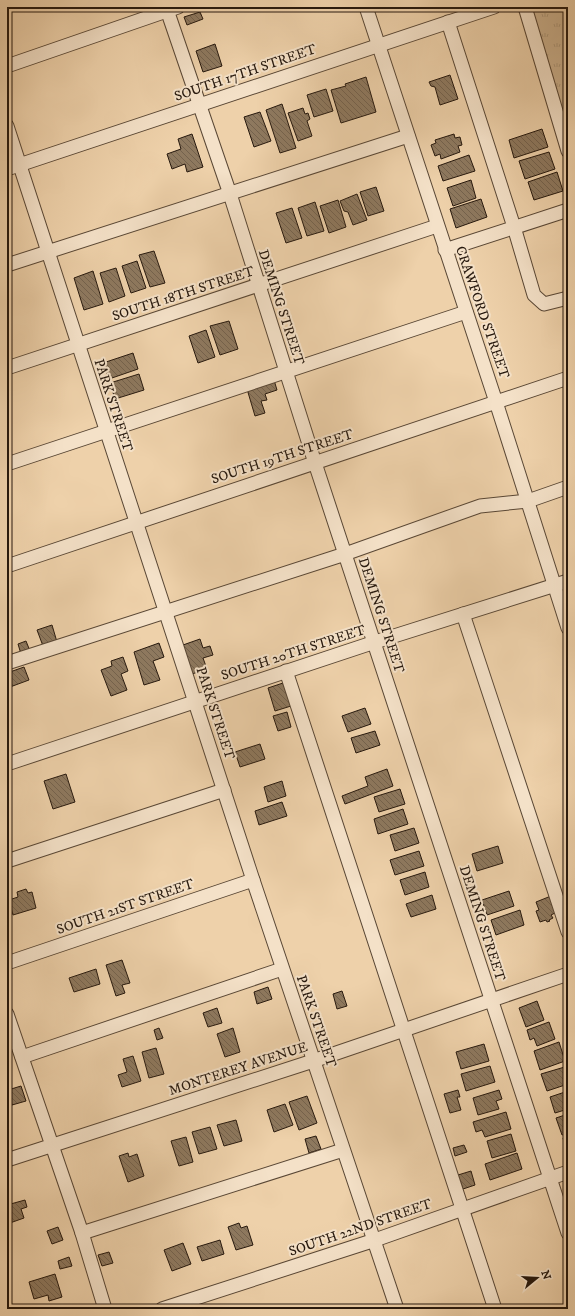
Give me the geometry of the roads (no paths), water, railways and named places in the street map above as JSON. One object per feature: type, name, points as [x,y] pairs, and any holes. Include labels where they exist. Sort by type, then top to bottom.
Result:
[{"type":"street","name":"CRAWFORD STREET","points":[[366,7],[496,402],[568,628]]},
{"type":"street","name":"SOUTH 17TH STREET","points":[[13,167],[378,44],[448,22],[468,11],[494,7]]},
{"type":"street","points":[[525,7],[568,151]]},
{"type":"street","points":[[7,66],[170,8]]},
{"type":"street","name":"DEMING STREET","points":[[170,8],[199,105],[230,194],[315,463],[568,1233]]},
{"type":"street","points":[[448,22],[514,227],[534,295],[544,304],[568,298]]},
{"type":"street","name":"PARK STREET","points":[[7,126],[13,167],[47,253],[282,969],[397,1309]]},
{"type":"street","points":[[7,265],[408,136]]},
{"type":"street","points":[[445,250],[568,210]]},
{"type":"street","name":"SOUTH 18TH STREET","points":[[7,368],[437,226]]},
{"type":"street","points":[[7,464],[466,312]]},
{"type":"street","name":"SOUTH 19TH STREET","points":[[7,566],[136,521],[568,378]]},
{"type":"street","points":[[7,663],[345,554],[480,506],[528,501],[568,487]]},
{"type":"street","name":"SOUTH 20TH STREET","points":[[7,764],[286,671],[568,581]]},
{"type":"street","points":[[464,614],[568,932]]},
{"type":"street","points":[[286,671],[495,1309]]},
{"type":"street","points":[[7,861],[224,790]]},
{"type":"street","name":"SOUTH 21ST STREET","points":[[7,963],[253,880]]},
{"type":"street","points":[[22,1057],[282,969]]},
{"type":"street","name":"MONTEREY AVENUE","points":[[7,1160],[313,1061],[568,974]]},
{"type":"street","points":[[7,1014],[82,1233],[105,1309]]},
{"type":"street","points":[[82,1233],[343,1150]]},
{"type":"street","name":"SOUTH 22ND STREET","points":[[162,1309],[374,1240],[568,1172]]}]
